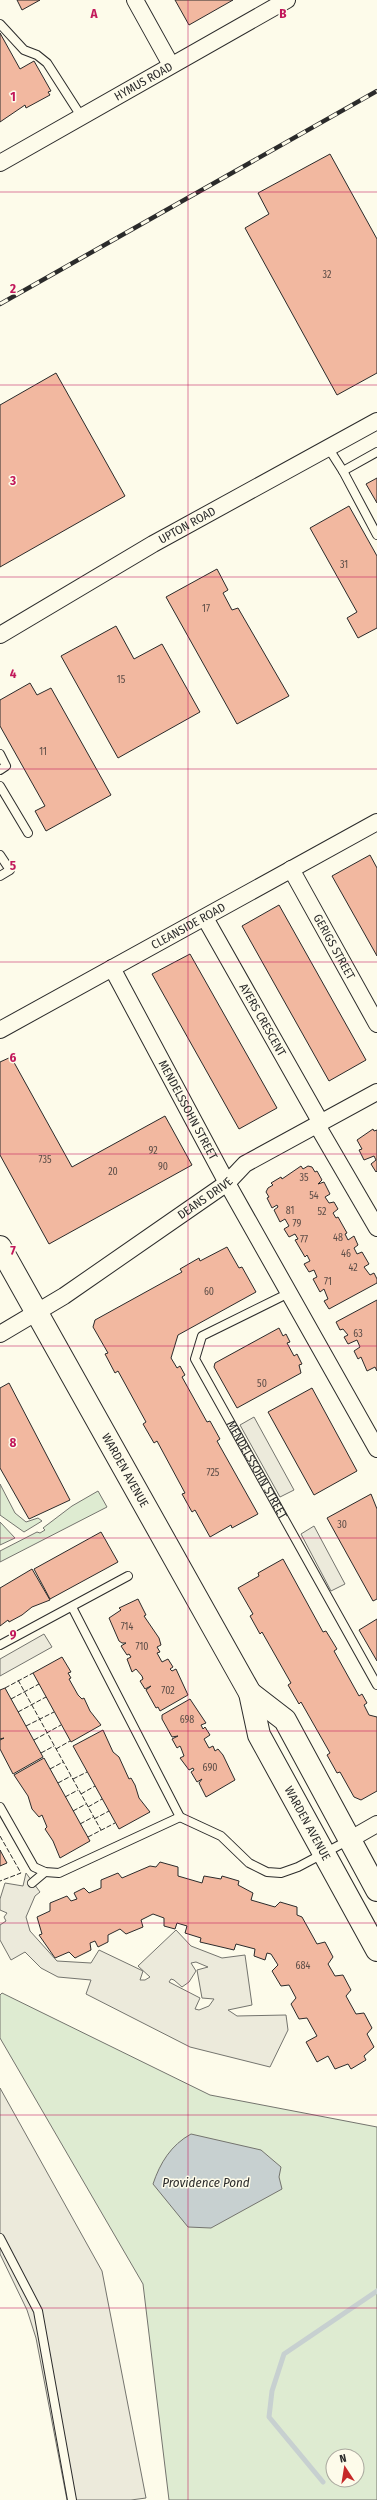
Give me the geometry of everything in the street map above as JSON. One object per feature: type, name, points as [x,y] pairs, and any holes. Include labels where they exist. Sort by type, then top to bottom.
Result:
[{"type":"main road","name":"WARDEN AVENUE","points":[[0,1247],[250,1693],[259,1735],[377,1950]]},
{"type":"main road","name":"WARDEN AVENUE","points":[[250,1693],[285,1720],[377,1890]]},
{"type":"street","points":[[135,0],[171,65]]},
{"type":"street","name":"HYMUS ROAD","points":[[0,163],[287,0]]},
{"type":"street","name":"UPTON ROAD","points":[[0,635],[153,544],[329,449],[377,421]]},
{"type":"street","name":"CLEANSIDE ROAD","points":[[0,1030],[377,822]]},
{"type":"street","name":"GERIGS STREET","points":[[291,869],[377,1024]]},
{"type":"street","name":"AYERS CRESCENT","points":[[205,918],[377,1228]]},
{"type":"street","name":"MENDELSSOHN STREET","points":[[112,968],[227,1183],[377,1450]]},
{"type":"street","name":"DEANS DRIVE","points":[[0,1334],[64,1296],[227,1183],[245,1164],[377,1092]]},
{"type":"street","points":[[349,1840],[377,1824]]},
{"type":"lane","points":[[0,24],[24,50],[37,55],[47,63],[81,116]]},
{"type":"lane","points":[[329,449],[377,535]]},
{"type":"lane","points":[[342,471],[377,452]]},
{"type":"lane","points":[[0,754],[6,766],[0,770]]},
{"type":"lane","points":[[0,786],[28,833]]},
{"type":"lane","points":[[0,855],[10,870],[0,876]]},
{"type":"lane","name":"MENDELSSOHN STREET","points":[[289,1293],[202,1336],[195,1360],[377,1685]]},
{"type":"lane","points":[[0,1645],[128,1576]]},
{"type":"lane","points":[[72,1607],[180,1817],[221,1836],[249,1863],[267,1872],[281,1873],[349,1840]]},
{"type":"lane","points":[[0,1807],[34,1867],[45,1872],[59,1873],[180,1817]]},
{"type":"lane","points":[[32,1883],[45,1872]]},
{"type":"lane","points":[[0,2238],[38,2311],[72,2500]]},
{"type":"green space","points":[[0,1484],[15,1513],[26,1522],[38,1518],[42,1521],[24,1532],[0,1515]]},
{"type":"green space","points":[[98,1491],[107,1507],[0,1562],[0,1551],[37,1532],[40,1533],[45,1530],[43,1528],[72,1506]]},
{"type":"green space","points":[[0,1522],[15,1538],[0,1545]]},
{"type":"green space","points":[[2,1993],[210,2095],[377,2127],[377,2500],[169,2500],[143,2284],[0,2038],[0,1995]]},
{"type":"shaded area","points":[[254,1417],[294,1490],[280,1497],[240,1425]]},
{"type":"shaded area","points":[[314,1526],[345,1584],[331,1591],[301,1534]]},
{"type":"shaded area","points":[[44,1634],[52,1647],[0,1676],[0,1659]]},
{"type":"shaded area","points":[[26,1873],[40,1892],[35,1896],[26,1917],[30,1931],[57,1961],[91,1963],[99,1950],[143,1971],[140,1980],[145,1980],[150,1977],[138,1966],[176,1930],[191,1946],[222,1958],[245,1955],[252,2005],[228,2010],[237,2016],[286,2015],[288,2030],[270,2067],[190,2047],[86,1994],[91,1980],[58,1977],[41,1968],[25,1952],[11,1960],[0,1940],[0,1925],[6,1921],[4,1917],[7,1913],[0,1910],[0,1899],[5,1883],[23,1886]],"holes":[[[196,1962],[208,1967],[197,1970],[202,1998],[214,1999],[209,2006],[199,2010],[195,2009],[200,1998],[169,1982],[171,1979],[174,1980],[182,1987],[189,1982],[196,1971],[191,1963]]]},
{"type":"shaded area","points":[[0,2088],[102,2271],[146,2498],[131,2500],[67,2500],[36,2338],[27,2310],[0,2254]]},
{"type":"water","name":"Providence Pond","points":[[191,2134],[261,2150],[281,2167],[279,2177],[282,2189],[211,2228],[188,2227],[153,2184],[167,2155],[184,2138]]},
{"type":"building","points":[[17,0],[40,0],[22,10]]},
{"type":"building","points":[[175,0],[233,0],[189,25]]},
{"type":"building","points":[[0,33],[20,69],[34,61],[51,91],[48,92],[50,95],[26,108],[25,105],[0,122]]},
{"type":"building","points":[[330,154],[377,239],[377,373],[337,395],[245,228],[269,214],[258,193]]},
{"type":"building","points":[[56,373],[125,496],[0,567],[0,405]]},
{"type":"building","points":[[377,478],[377,503],[366,484]]},
{"type":"building","points":[[349,506],[377,556],[377,628],[358,638],[347,618],[357,612],[310,528]]},
{"type":"building","points":[[217,569],[228,590],[223,593],[232,610],[238,608],[289,696],[237,724],[166,597]]},
{"type":"building","points":[[116,626],[134,659],[162,644],[200,712],[118,758],[61,656]]},
{"type":"building","points":[[30,683],[37,695],[51,688],[111,795],[46,831],[35,811],[45,806],[0,726],[0,700]]},
{"type":"building","points":[[370,855],[377,868],[377,956],[332,876]]},
{"type":"building","points":[[279,905],[366,1060],[329,1081],[242,926]]},
{"type":"building","points":[[190,954],[277,1108],[239,1129],[152,974]]},
{"type":"building","points":[[11,1057],[72,1167],[165,1116],[192,1165],[49,1244],[0,1155],[0,1062]]},
{"type":"building","points":[[373,1129],[374,1131],[377,1130],[376,1172],[371,1164],[376,1160],[374,1156],[364,1160],[359,1150],[362,1149],[357,1140]]},
{"type":"building","points":[[301,1166],[303,1169],[308,1166],[312,1167],[315,1172],[317,1171],[322,1180],[318,1184],[324,1182],[330,1194],[325,1197],[329,1203],[334,1202],[338,1209],[333,1213],[336,1218],[338,1217],[347,1233],[345,1234],[348,1240],[354,1236],[358,1245],[354,1248],[357,1254],[362,1252],[369,1264],[364,1267],[370,1275],[374,1273],[377,1279],[377,1283],[329,1309],[324,1301],[328,1299],[324,1289],[320,1292],[313,1279],[317,1277],[314,1270],[309,1272],[304,1264],[310,1261],[307,1255],[305,1257],[295,1240],[298,1239],[295,1234],[289,1237],[284,1229],[289,1226],[285,1219],[280,1222],[274,1210],[278,1207],[277,1205],[272,1208],[267,1198],[269,1197],[266,1192],[268,1188],[273,1185],[271,1183],[281,1177],[282,1179]]},
{"type":"building","points":[[227,1247],[239,1268],[242,1267],[256,1292],[178,1335],[171,1358],[177,1368],[180,1366],[185,1375],[182,1377],[207,1422],[210,1421],[220,1439],[217,1441],[258,1514],[232,1528],[231,1525],[210,1537],[195,1510],[192,1512],[182,1494],[185,1493],[157,1441],[154,1443],[143,1424],[146,1422],[118,1371],[115,1373],[105,1354],[108,1353],[93,1327],[95,1320],[182,1272],[180,1269],[199,1258],[200,1261]]},
{"type":"building","points":[[377,1300],[377,1371],[375,1367],[367,1371],[361,1357],[358,1359],[354,1351],[360,1347],[357,1340],[348,1344],[344,1337],[348,1335],[343,1329],[340,1330],[336,1322]]},
{"type":"building","points":[[279,1328],[283,1336],[286,1334],[290,1342],[287,1343],[294,1356],[297,1354],[302,1364],[299,1365],[301,1373],[237,1408],[214,1367],[215,1363]]},
{"type":"building","points":[[9,1383],[70,1500],[29,1519],[0,1468],[0,1388]]},
{"type":"building","points":[[312,1388],[357,1471],[314,1495],[268,1412]]},
{"type":"building","points":[[371,1494],[377,1509],[377,1599],[373,1601],[327,1518]]},
{"type":"building","points":[[101,1532],[118,1562],[50,1599],[34,1569]]},
{"type":"building","points":[[283,1559],[323,1632],[326,1631],[337,1649],[334,1651],[359,1696],[362,1694],[367,1703],[364,1705],[369,1715],[377,1717],[377,1791],[361,1800],[354,1797],[340,1772],[337,1773],[327,1755],[330,1753],[301,1702],[299,1704],[288,1685],[291,1683],[262,1632],[260,1634],[250,1616],[253,1614],[238,1588],[259,1576],[258,1573]]},
{"type":"building","points":[[32,1569],[50,1600],[32,1607],[22,1615],[9,1622],[8,1620],[0,1626],[0,1588]]},
{"type":"building","points":[[138,1599],[146,1615],[144,1616],[159,1638],[161,1645],[157,1647],[160,1652],[157,1653],[162,1662],[168,1659],[173,1667],[170,1669],[172,1671],[176,1669],[188,1695],[160,1711],[158,1707],[156,1708],[146,1690],[151,1686],[145,1689],[140,1681],[143,1679],[142,1676],[136,1669],[132,1672],[127,1659],[131,1657],[129,1654],[127,1655],[121,1646],[126,1643],[119,1641],[109,1618],[121,1610],[119,1608]]},
{"type":"building","points":[[377,1619],[377,1661],[359,1630]]},
{"type":"building","points":[[62,1657],[71,1672],[68,1673],[71,1678],[69,1679],[78,1695],[82,1699],[84,1698],[90,1711],[101,1725],[71,1742],[33,1673]]},
{"type":"building","points":[[5,1688],[43,1757],[13,1774],[0,1749],[0,1740],[4,1738],[0,1739],[0,1690]]},
{"type":"building","points":[[190,1699],[206,1723],[201,1725],[203,1729],[205,1727],[210,1735],[204,1739],[209,1748],[213,1746],[215,1751],[218,1749],[223,1755],[235,1780],[206,1797],[199,1783],[202,1779],[197,1782],[191,1772],[194,1770],[193,1768],[189,1770],[180,1758],[184,1756],[181,1748],[180,1746],[177,1748],[172,1739],[178,1736],[172,1737],[162,1719],[162,1715]]},
{"type":"building","points":[[103,1730],[113,1752],[119,1757],[129,1779],[131,1778],[135,1785],[139,1798],[150,1812],[119,1829],[73,1746]]},
{"type":"building","points":[[44,1758],[90,1841],[60,1858],[53,1841],[45,1829],[47,1827],[42,1815],[39,1817],[32,1809],[28,1796],[14,1775]]},
{"type":"building","points":[[0,1850],[7,1863],[0,1866]]},
{"type":"building","points":[[160,1862],[178,1867],[178,1876],[202,1883],[204,1876],[221,1879],[222,1876],[239,1881],[238,1885],[253,1893],[251,1900],[275,1907],[280,1902],[297,1907],[297,1915],[302,1917],[317,1944],[325,1942],[333,1957],[328,1964],[335,1976],[343,1975],[351,1990],[346,1996],[356,2014],[364,2013],[372,2028],[367,2034],[374,2047],[364,2056],[366,2060],[351,2069],[348,2064],[335,2069],[328,2056],[317,2062],[306,2042],[317,2036],[307,2018],[299,2019],[291,2004],[296,1998],[289,1985],[281,1986],[272,1971],[278,1965],[271,1954],[267,1953],[265,1960],[254,1956],[255,1949],[236,1944],[234,1950],[200,1942],[201,1938],[185,1933],[187,1926],[177,1923],[175,1929],[164,1926],[164,1918],[153,1914],[141,1920],[143,1927],[126,1934],[120,1929],[108,1935],[108,1942],[98,1947],[95,1941],[90,1943],[91,1950],[75,1958],[69,1952],[55,1958],[39,1935],[42,1934],[37,1917],[50,1911],[50,1903],[67,1896],[71,1901],[77,1899],[74,1893],[84,1888],[89,1893],[101,1888],[101,1880],[118,1873],[122,1878],[150,1866],[156,1867]]},
{"type":"waterway","points":[[323,2482],[269,2417],[272,2391],[284,2354],[377,2291]]},
{"type":"railway","points":[[0,304],[377,91]]},
{"type":"fence","points":[[5,1688],[33,1673]]},
{"type":"fence","points":[[18,1680],[101,1830]]},
{"type":"fence","points":[[11,1699],[39,1684]]},
{"type":"fence","points":[[18,1712],[46,1697]]},
{"type":"fence","points":[[26,1726],[54,1712]]},
{"type":"fence","points":[[34,1740],[61,1725]]},
{"type":"fence","points":[[56,1749],[70,1741]]},
{"type":"fence","points":[[41,1753],[54,1746]]},
{"type":"fence","points":[[50,1769],[63,1762]]},
{"type":"fence","points":[[73,1779],[87,1772]]},
{"type":"fence","points":[[58,1783],[71,1776]]},
{"type":"fence","points":[[81,1794],[95,1786]]},
{"type":"fence","points":[[65,1797],[78,1790]]},
{"type":"fence","points":[[88,1807],[102,1799]]},
{"type":"fence","points":[[73,1811],[86,1804]]},
{"type":"fence","points":[[94,1819],[109,1811]]},
{"type":"fence","points":[[80,1824],[93,1817]]},
{"type":"fence","points":[[88,1837],[115,1823]]},
{"type":"fence","points":[[0,1836],[21,1873],[0,1881]]}]
